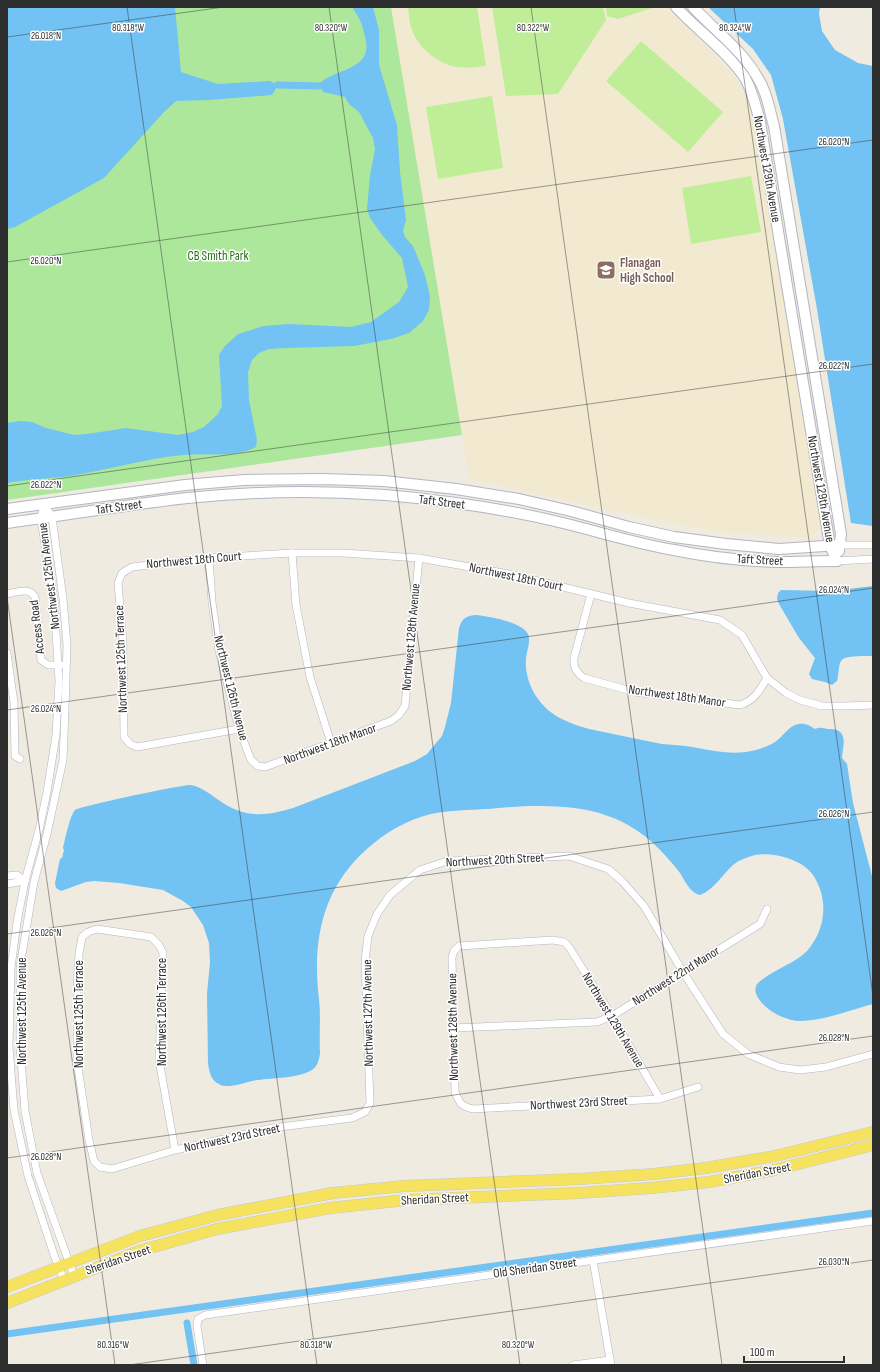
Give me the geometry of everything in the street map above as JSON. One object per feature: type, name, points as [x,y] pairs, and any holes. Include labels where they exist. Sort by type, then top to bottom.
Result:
[{"type":"main road","name":"Sheridan Street","points":[[7,1287],[140,1236],[218,1215],[333,1194],[406,1186],[579,1180],[654,1174],[706,1168],[775,1156],[873,1132]]},
{"type":"main road","name":"Sheridan Street","points":[[7,1303],[139,1252],[217,1229],[330,1208],[406,1200],[578,1194],[709,1182],[774,1170],[873,1145]]},
{"type":"street","name":"Northwest 129th Avenue","points":[[676,7],[733,62],[745,79],[754,97],[760,122],[780,245],[837,561]]},
{"type":"street","name":"Northwest 129th Avenue","points":[[693,7],[741,53],[756,74],[765,93],[774,126],[841,534],[835,546]]},
{"type":"street","points":[[780,245],[791,234]]},
{"type":"street","name":"Taft Street","points":[[7,509],[185,485],[244,480],[322,479],[369,481],[456,490],[520,499],[674,537],[726,544],[779,549],[873,545]]},
{"type":"street","name":"Taft Street","points":[[7,523],[186,498],[243,494],[321,492],[454,502],[529,515],[626,540],[672,550],[724,558],[780,562],[873,559]]},
{"type":"street","name":"Northwest 125th Avenue","points":[[44,504],[52,517],[63,599],[67,664],[62,760],[47,834],[34,882],[20,967],[20,1046],[25,1111],[32,1150],[37,1173],[69,1278]]},
{"type":"street","name":"Northwest 125th Avenue","points":[[44,504],[41,519],[54,601],[59,681],[52,765],[39,830],[25,881],[11,968],[9,1047],[14,1110],[28,1176],[69,1278]]},
{"type":"street","points":[[626,540],[629,527]]},
{"type":"street","points":[[292,553],[296,605],[310,677],[331,743]]},
{"type":"street","name":"Northwest 18th Court","points":[[122,573],[132,567],[209,558],[292,553],[343,553],[418,558],[509,574],[629,604],[720,620],[742,635],[767,678],[786,693],[800,700],[822,706],[873,704]]},
{"type":"street","name":"Northwest 126th Avenue","points":[[209,558],[212,602],[219,651],[239,729],[251,760],[258,766]]},
{"type":"street","name":"Northwest 128th Avenue","points":[[399,715],[404,706],[418,558]]},
{"type":"street","name":"Northwest 125th Terrace","points":[[122,573],[118,583],[123,642],[124,737],[130,744],[137,747],[239,729]]},
{"type":"street","name":"Access Road","points":[[7,594],[29,591],[33,593],[35,597],[41,660],[48,665],[67,664]]},
{"type":"street","name":"Northwest 18th Manor","points":[[591,594],[574,658],[577,673],[584,678],[635,692],[740,705],[748,703],[755,697],[767,678]]},
{"type":"street","points":[[7,653],[14,704],[15,756],[20,759]]},
{"type":"street","name":"Northwest 18th Manor","points":[[258,766],[266,767],[275,764],[391,722],[399,715]]},
{"type":"street","name":"Northwest 20th Street","points":[[377,914],[390,895],[420,870],[447,861],[569,856],[608,869],[622,881],[644,906],[683,972]]},
{"type":"street","points":[[7,876],[17,875],[25,881]]},
{"type":"street","points":[[7,884],[25,881]]},
{"type":"street","name":"Northwest 22nd Manor","points":[[453,1028],[598,1022],[612,1016],[760,924],[767,909]]},
{"type":"street","name":"Northwest 127th Avenue","points":[[365,1112],[370,1103],[365,961],[368,936],[377,914]]},
{"type":"street","name":"Northwest 125th Terrace","points":[[100,1167],[94,1161],[89,1140],[77,1061],[77,988],[79,954],[82,938],[88,932],[97,929],[151,937],[160,944]]},
{"type":"street","name":"Northwest 128th Avenue","points":[[460,1103],[455,1092],[452,957],[454,951],[459,946],[553,940],[564,942]]},
{"type":"street","name":"Northwest 129th Avenue","points":[[564,942],[569,947],[612,1016],[660,1099]]},
{"type":"street","name":"Northwest 126th Terrace","points":[[160,944],[163,953],[159,1060],[175,1150]]},
{"type":"street","points":[[683,972],[723,1034],[748,1054],[779,1067],[800,1070],[826,1068],[873,1054]]},
{"type":"street","name":"Northwest 23rd Street","points":[[460,1103],[465,1107],[473,1109],[660,1099],[698,1087]]},
{"type":"street","name":"Northwest 23rd Street","points":[[100,1167],[112,1169],[175,1150],[272,1128],[352,1118],[365,1112]]},
{"type":"street","name":"Old Sheridan Street","points":[[203,1365],[197,1326],[198,1319],[205,1315],[873,1221]]},
{"type":"street","points":[[574,1365],[611,1362],[593,1260]]},
{"type":"shaded area","name":"Flanagan High School","points":[[391,7],[670,7],[736,78],[751,104],[821,526],[810,538],[719,532],[604,509],[469,479]]},
{"type":"green space","name":"CB Smith Park","points":[[7,7],[391,7],[462,435],[7,500]]},
{"type":"green space","points":[[477,7],[486,66],[465,68],[456,67],[445,64],[432,56],[421,46],[413,34],[410,25],[408,8]]},
{"type":"green space","points":[[492,7],[603,7],[606,20],[558,94],[506,96]]},
{"type":"green space","points":[[606,7],[655,7],[618,19],[607,16]]},
{"type":"green space","points":[[641,41],[723,112],[688,152],[606,81]]},
{"type":"green space","points":[[492,96],[503,168],[438,179],[426,107]]},
{"type":"green space","points":[[751,176],[761,232],[691,244],[682,188]]},
{"type":"water","points":[[7,7],[175,7],[181,72],[218,84],[270,81],[278,85],[272,95],[176,101],[164,112],[104,178],[15,227],[7,229]]},
{"type":"water","points":[[352,7],[373,7],[379,30],[379,65],[397,125],[400,172],[406,220],[403,231],[405,237],[413,246],[425,275],[430,296],[429,310],[423,321],[409,333],[391,339],[354,346],[269,349],[259,353],[252,360],[248,372],[249,400],[257,440],[256,447],[239,453],[170,457],[142,461],[70,476],[7,483],[7,423],[20,421],[32,422],[46,428],[74,435],[126,428],[178,435],[193,432],[204,427],[218,414],[222,406],[219,355],[224,347],[238,334],[264,326],[289,324],[351,327],[371,322],[399,302],[408,287],[402,258],[382,235],[370,218],[367,209],[370,175],[375,149],[373,138],[359,112],[349,104],[345,97],[323,92],[321,86],[321,82],[328,77],[360,62],[364,56],[366,48],[364,32]]},
{"type":"water","points":[[708,7],[820,7],[819,14],[822,31],[835,50],[858,63],[873,66],[873,526],[851,523],[817,309],[783,119],[771,75],[753,49]]},
{"type":"water","points":[[873,586],[873,656],[856,656],[843,659],[839,665],[837,681],[832,685],[812,679],[809,674],[815,658],[799,638],[779,604],[777,599],[778,593],[781,590],[830,591]]},
{"type":"water","points":[[475,615],[504,620],[525,630],[528,634],[529,640],[526,667],[530,685],[535,694],[546,708],[554,714],[582,727],[662,744],[732,753],[750,751],[768,746],[778,740],[789,729],[799,724],[806,724],[815,729],[823,728],[840,732],[844,739],[842,758],[847,764],[853,803],[873,880],[873,1004],[809,1021],[796,1021],[790,1020],[775,1013],[766,1007],[757,996],[755,989],[757,984],[762,979],[807,951],[818,933],[821,924],[823,904],[818,884],[808,869],[795,861],[778,856],[762,854],[746,858],[733,865],[713,887],[699,895],[690,888],[673,864],[650,841],[640,832],[616,819],[586,810],[553,806],[520,806],[459,810],[431,814],[405,823],[368,848],[352,864],[340,880],[330,898],[319,936],[317,978],[320,1012],[320,1053],[316,1066],[312,1070],[299,1075],[254,1081],[232,1086],[222,1086],[216,1083],[212,1078],[208,1063],[207,994],[210,962],[209,943],[203,925],[191,907],[163,890],[119,883],[94,881],[86,882],[61,891],[56,888],[55,883],[60,859],[62,858],[66,834],[73,813],[75,810],[81,808],[112,800],[191,785],[204,790],[223,803],[240,811],[257,814],[274,813],[293,808],[415,761],[427,754],[442,736],[451,703],[459,628],[464,618]]},
{"type":"waterway","points":[[278,85],[321,86]]},
{"type":"waterway","points":[[7,1334],[873,1213]]},
{"type":"waterway","points":[[187,1323],[194,1365]]},
{"type":"place","name":"Flanagan High School","points":[[606,270]]}]
